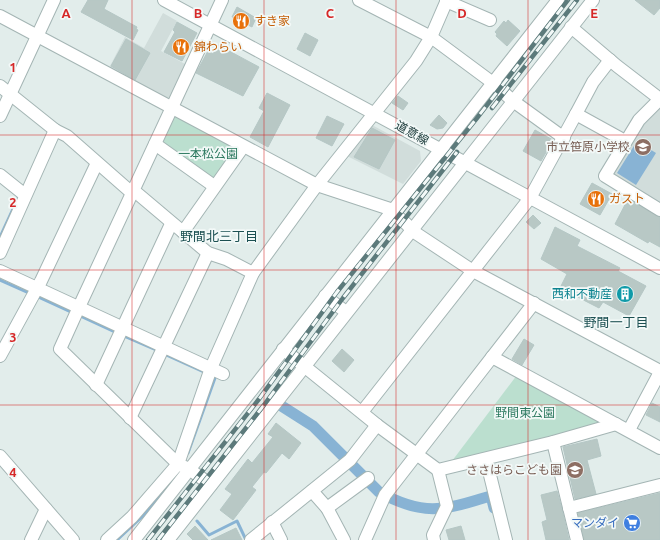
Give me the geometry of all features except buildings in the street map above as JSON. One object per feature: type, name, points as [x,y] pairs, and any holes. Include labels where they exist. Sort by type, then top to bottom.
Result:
[{"type":"street","points":[[0,116],[54,0]]},
{"type":"street","name":"道意線","points":[[164,0],[376,113],[441,150],[660,268]]},
{"type":"street","points":[[211,485],[183,466],[130,418],[60,349],[222,0]]},
{"type":"street","points":[[359,0],[431,37],[493,82],[513,101],[564,138]]},
{"type":"street","points":[[107,540],[183,466],[283,349],[558,0]]},
{"type":"street","points":[[175,537],[211,485],[304,365],[593,0]]},
{"type":"street","points":[[134,540],[183,466],[211,368],[252,273],[317,186],[416,61],[431,37],[446,1],[490,20]]},
{"type":"street","points":[[0,16],[317,186],[393,210],[395,215],[409,225],[411,230],[473,271],[660,371],[629,430]]},
{"type":"street","points":[[571,27],[660,99],[639,120],[605,176],[660,210]]},
{"type":"street","points":[[362,412],[530,198],[564,138],[593,82],[610,60]]},
{"type":"street","points":[[0,86],[56,130],[67,136],[132,193],[138,194],[208,253],[226,259],[252,273]]},
{"type":"street","points":[[576,114],[626,141]]},
{"type":"street","points":[[0,253],[25,195],[56,130]]},
{"type":"street","points":[[155,144],[214,186]]},
{"type":"street","points":[[182,232],[243,147]]},
{"type":"street","points":[[0,356],[36,288],[97,163]]},
{"type":"street","points":[[0,175],[25,195]]},
{"type":"street","points":[[96,385],[122,327],[172,224]]},
{"type":"street","points":[[130,418],[208,253]]},
{"type":"street","points":[[0,271],[223,374]]},
{"type":"street","points":[[325,296],[346,312]]},
{"type":"street","points":[[365,540],[384,495],[534,303]]},
{"type":"street","points":[[283,349],[377,425],[438,470],[447,506],[433,536],[434,540]]},
{"type":"street","points":[[492,357],[660,448]]},
{"type":"street","points":[[438,470],[553,442],[616,424]]},
{"type":"street","points":[[251,540],[350,460],[377,425]]},
{"type":"street","points":[[553,442],[577,540]]},
{"type":"street","points":[[486,458],[506,540]]},
{"type":"street","points":[[2,462],[73,540]]},
{"type":"street","points":[[327,508],[366,479]]},
{"type":"street","points":[[569,508],[660,485]]},
{"type":"street","points":[[312,491],[327,508],[344,540]]},
{"type":"street","points":[[31,540],[46,510]]},
{"type":"street","points":[[272,522],[281,540]]},
{"type":"shaded area","points":[[163,13],[177,21],[161,51],[185,64],[170,97],[165,99],[109,68],[125,37],[144,48]]},
{"type":"shaded area","name":"市立笹原小学校","points":[[660,104],[660,206],[611,177],[641,122]]},
{"type":"shaded area","points":[[372,125],[420,151],[421,161],[403,184],[347,156]]},
{"type":"green space","name":"一本松公園","points":[[175,115],[235,146],[236,149],[214,179],[162,142]]},
{"type":"green space","name":"野間東公園","points":[[517,375],[605,423],[452,461]]},
{"type":"water","points":[[637,141],[656,153],[636,185],[617,173]]},
{"type":"waterway","points":[[0,237],[19,196]]},
{"type":"waterway","points":[[0,280],[31,294]]},
{"type":"waterway","points":[[36,296],[73,313]]},
{"type":"waterway","points":[[78,315],[117,333]]},
{"type":"waterway","points":[[122,335],[159,351]]},
{"type":"waterway","points":[[164,354],[206,373]]},
{"type":"waterway","points":[[188,453],[215,378],[211,376]]},
{"type":"waterway","points":[[280,405],[313,426],[379,492],[386,496],[409,505],[434,509],[454,506],[491,496],[494,508]]},
{"type":"waterway","points":[[117,540],[146,513],[168,485]]},
{"type":"waterway","points":[[197,521],[209,535],[237,521],[246,540]]},
{"type":"railway","points":[[148,540],[259,399],[337,292],[477,118],[568,0]]},
{"type":"railway","points":[[492,108],[577,0]]},
{"type":"railway","points":[[158,540],[264,405],[343,298],[457,152]]},
{"type":"place","name":"すき家","points":[[241,21]]},
{"type":"place","name":"錦わらい","points":[[181,47]]},
{"type":"place","name":"市立笹原小学校","points":[[643,147]]},
{"type":"place","name":"ガスト","points":[[596,199]]},
{"type":"place","name":"西和不動産","points":[[625,294]]},
{"type":"place","name":"ささはらこども園","points":[[575,470]]},
{"type":"place","name":"マンダイ","points":[[632,523]]},
{"type":"district","name":"野間北三丁目","points":[[219,236]]},
{"type":"district","name":"野間一丁目","points":[[616,322]]}]
